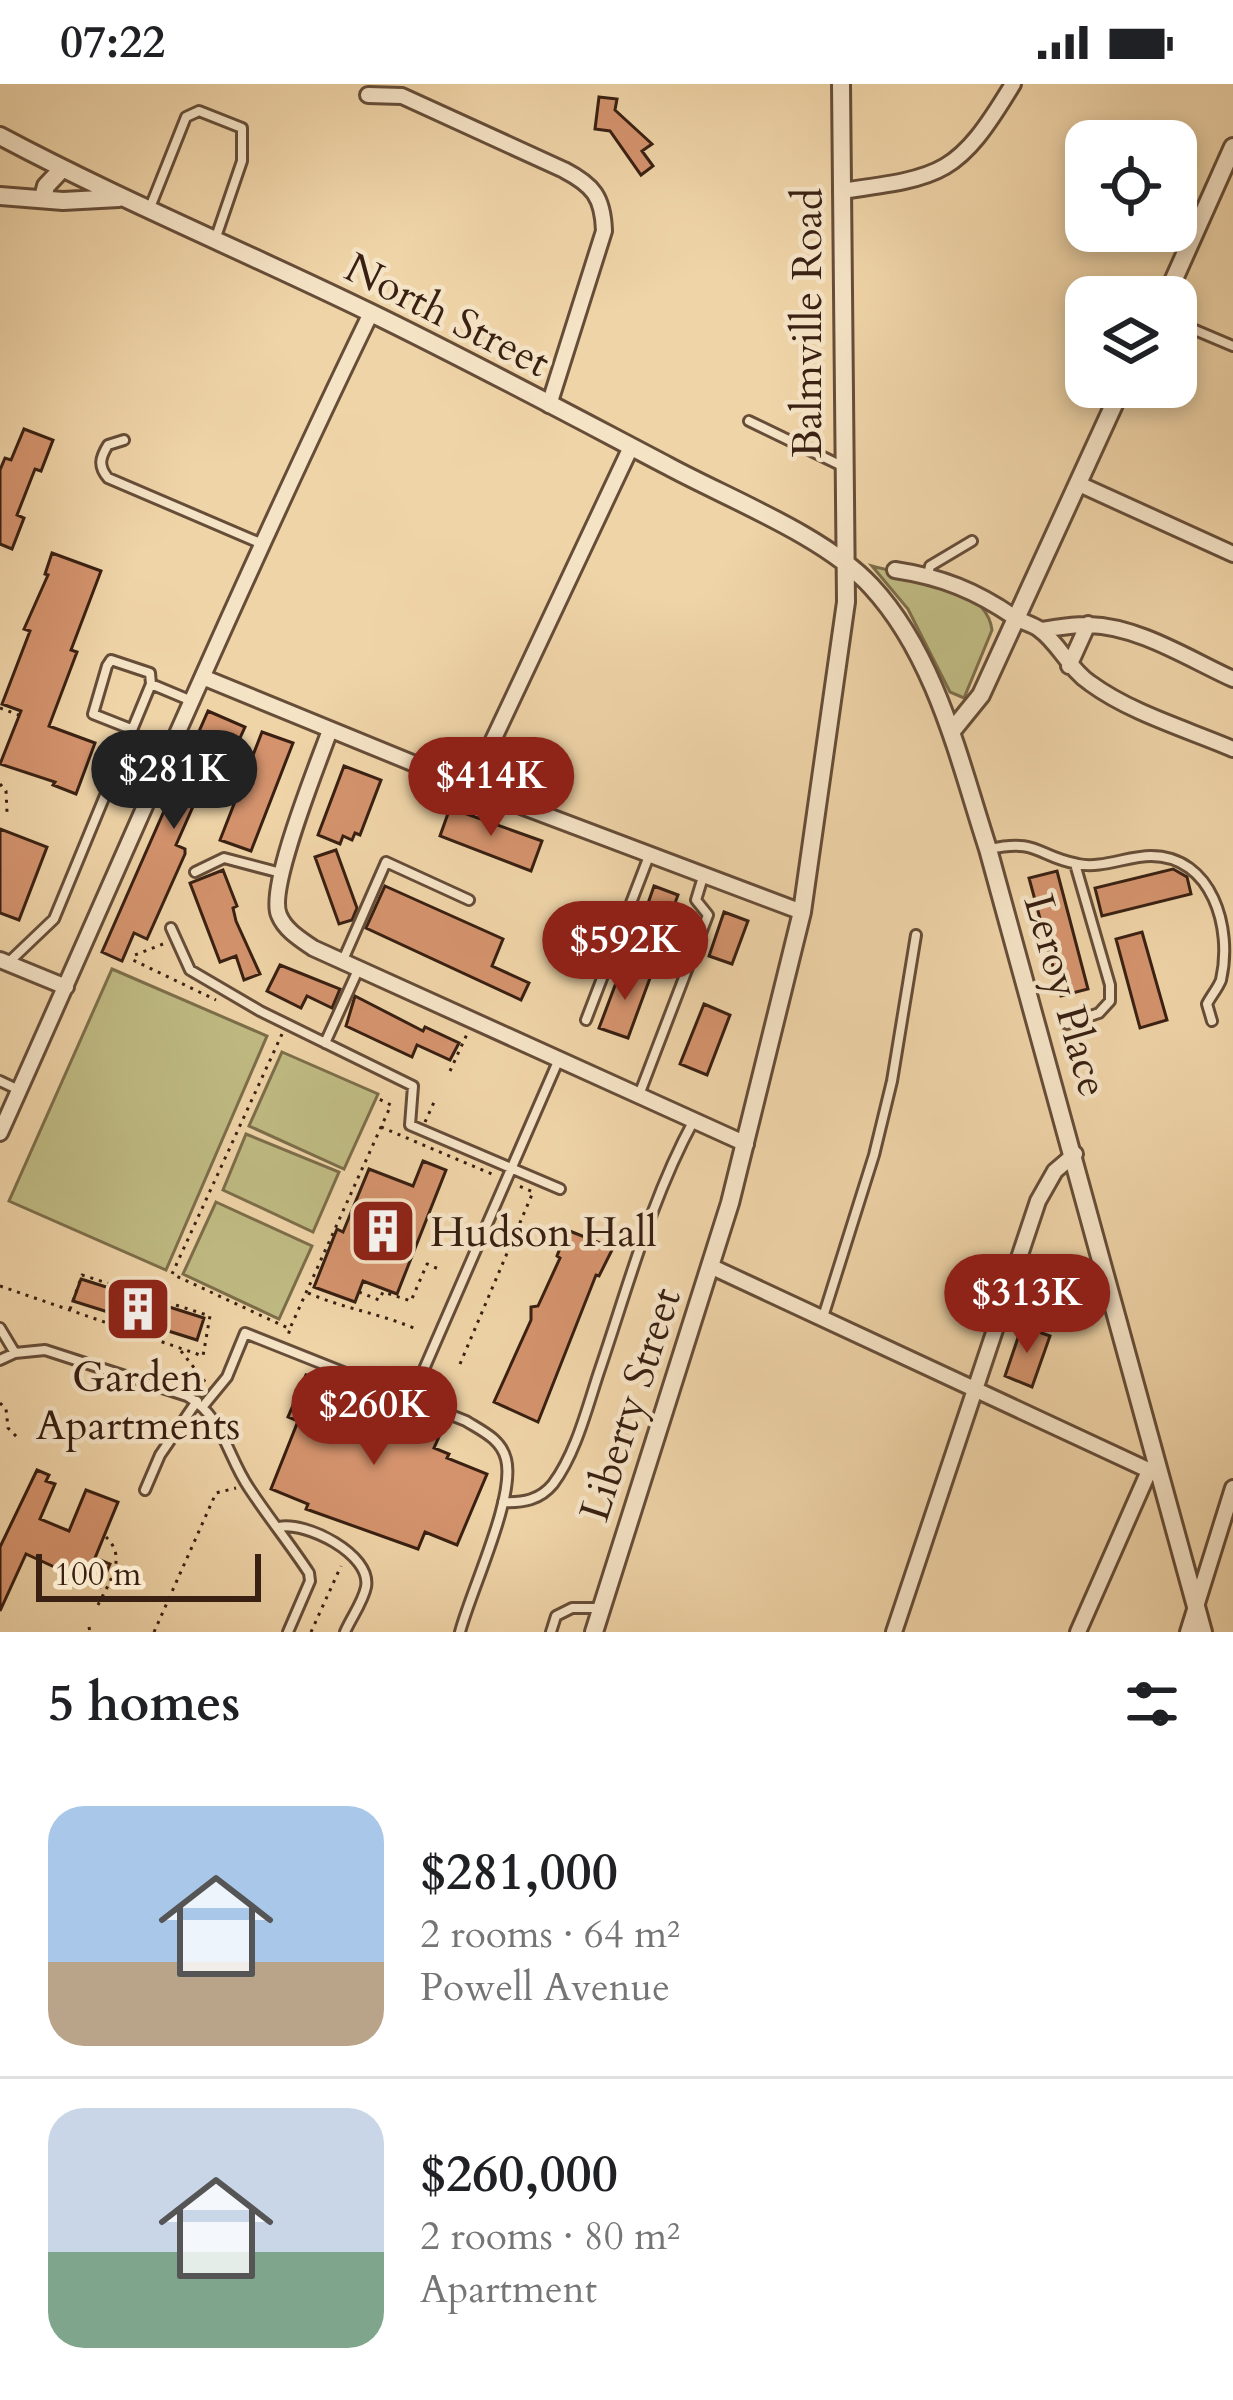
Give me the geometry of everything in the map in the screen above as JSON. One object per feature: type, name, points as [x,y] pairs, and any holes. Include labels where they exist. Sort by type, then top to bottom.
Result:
[{"type":"street","name":"Balmville Road","points":[[841,84],[846,560]]},
{"type":"street","points":[[842,191],[913,181],[955,162],[985,130],[1013,84]]},
{"type":"street","points":[[368,95],[402,96],[563,170],[597,193],[604,231],[549,405]]},
{"type":"street","points":[[0,136],[120,198]]},
{"type":"street","points":[[1175,276],[1233,147]]},
{"type":"street","points":[[43,198],[46,186],[62,169]]},
{"type":"street","name":"North Street","points":[[0,196],[120,198],[370,313],[846,560]]},
{"type":"street","points":[[0,1133],[205,678],[260,543],[370,313]]},
{"type":"street","points":[[951,732],[982,695],[1109,408]]},
{"type":"street","points":[[471,787],[631,446]]},
{"type":"street","points":[[1079,484],[1233,554]]},
{"type":"street","name":"Leroy Place","points":[[846,560],[898,621],[926,671],[951,732],[1075,1154],[1154,1473],[1203,1632]]},
{"type":"street","name":"Liberty Street","points":[[594,1632],[746,1144],[802,912],[842,641],[846,560]]},
{"type":"street","points":[[896,570],[928,575],[985,596],[1041,630],[1069,666],[1127,705],[1233,749]]},
{"type":"street","points":[[1041,630],[1088,624],[1137,636],[1233,679]]},
{"type":"street","points":[[1069,666],[1088,624]]},
{"type":"street","points":[[205,678],[471,787],[802,912]]},
{"type":"street","points":[[330,730],[276,896],[278,914],[290,931],[313,948],[746,1144]]},
{"type":"street","points":[[4,961],[66,987]]},
{"type":"street","points":[[894,1632],[1038,1201],[1055,1171],[1075,1154]]},
{"type":"street","points":[[710,1266],[1154,1473],[1078,1632]]},
{"type":"street","points":[[1188,1632],[1233,1488]]},
{"type":"lane","points":[[149,211],[187,117],[199,112],[242,128],[242,161],[215,241]]},
{"type":"lane","points":[[1197,331],[1233,346]]},
{"type":"lane","points":[[749,421],[843,466]]},
{"type":"lane","points":[[124,440],[108,445],[100,458],[108,478],[260,543]]},
{"type":"lane","points":[[928,575],[931,566],[972,541]]},
{"type":"lane","points":[[4,961],[54,919],[151,684],[150,673],[118,660],[106,666],[93,714],[131,729]]},
{"type":"lane","points":[[151,684],[194,702]]},
{"type":"lane","points":[[988,849],[1032,845],[1075,864],[1168,858],[1190,865],[1204,877],[1221,912],[1226,955],[1221,980],[1207,1004],[1212,1021]]},
{"type":"lane","points":[[586,1020],[650,854]]},
{"type":"lane","points":[[195,872],[224,858],[281,873]]},
{"type":"lane","points":[[342,961],[386,862],[470,900]]},
{"type":"lane","points":[[1067,1024],[1100,1013],[1110,1001],[1110,985],[1075,864]]},
{"type":"lane","points":[[639,1096],[708,915],[696,900],[704,875]]},
{"type":"lane","points":[[172,928],[190,970],[260,1011],[413,1086],[410,1125],[560,1189]]},
{"type":"lane","points":[[823,1318],[892,1082],[916,935]]},
{"type":"lane","points":[[326,1042],[358,968]]},
{"type":"lane","points":[[411,1399],[560,1058]]},
{"type":"lane","points":[[0,1081],[19,1090]]},
{"type":"lane","points":[[503,1502],[523,1503],[541,1496],[554,1483],[578,1434],[666,1172],[694,1120]]},
{"type":"lane","points":[[0,1328],[15,1353]]},
{"type":"lane","points":[[145,1490],[160,1455],[227,1377],[245,1333],[466,1420],[496,1440],[507,1464],[503,1502],[460,1632]]},
{"type":"lane","points":[[0,1360],[45,1350],[200,1403],[225,1438],[246,1485],[309,1573],[310,1581],[288,1632]]},
{"type":"lane","points":[[279,1527],[290,1524],[328,1538],[364,1570],[367,1585],[345,1632]]},
{"type":"lane","points":[[551,1632],[556,1616],[572,1608],[602,1608]]},
{"type":"path","points":[[0,708],[24,717]]},
{"type":"path","points":[[0,784],[6,791],[7,812]]},
{"type":"path","points":[[450,1071],[468,1031]]},
{"type":"path","points":[[283,1032],[172,1274],[290,1329]]},
{"type":"path","points":[[286,1340],[391,1105],[379,1099]]},
{"type":"path","points":[[424,1124],[435,1100]]},
{"type":"path","points":[[375,1312],[383,1292],[411,1301],[428,1264],[441,1270]]},
{"type":"path","points":[[0,1286],[70,1312],[203,1356],[210,1316],[82,1275],[70,1312]]},
{"type":"path","points":[[358,1292],[379,1300]]},
{"type":"path","points":[[306,1293],[353,1313],[375,1312],[416,1329]]},
{"type":"path","points":[[178,1348],[206,1383]]},
{"type":"path","points":[[0,1402],[7,1409],[8,1428],[18,1438]]},
{"type":"path","points":[[154,1632],[216,1493],[238,1488]]},
{"type":"path","points":[[98,1605],[118,1557],[116,1546],[106,1537]]},
{"type":"path","points":[[311,1632],[341,1565]]},
{"type":"shaded area","points":[[872,566],[944,584],[987,614],[992,630],[964,698],[950,692],[908,609]]},
{"type":"shaded area","points":[[112,969],[267,1036],[166,1270],[9,1201]]},
{"type":"shaded area","points":[[282,1052],[378,1094],[344,1169],[249,1126]]},
{"type":"shaded area","points":[[246,1134],[339,1172],[313,1232],[223,1190]]},
{"type":"shaded area","points":[[216,1202],[312,1246],[279,1319],[183,1274]]},
{"type":"building","points":[[599,97],[617,99],[615,110],[652,144],[642,151],[653,166],[641,175],[610,131],[595,129]]},
{"type":"building","points":[[24,429],[53,440],[41,471],[35,469],[17,515],[24,518],[12,549],[0,544],[0,470],[5,458],[11,460]]},
{"type":"building","points":[[52,553],[101,571],[49,726],[95,743],[76,794],[0,764],[21,711],[2,704],[30,631],[24,629],[48,575]]},
{"type":"building","points":[[208,711],[245,727],[212,799],[199,793],[176,845],[185,854],[147,939],[134,933],[122,961],[102,952]]},
{"type":"building","points":[[262,732],[293,743],[251,851],[220,840]]},
{"type":"building","points":[[344,766],[381,780],[360,835],[355,833],[352,840],[343,836],[340,844],[318,835]]},
{"type":"building","points":[[450,808],[542,841],[531,871],[440,836]]},
{"type":"building","points":[[0,829],[47,847],[19,920],[0,913]]},
{"type":"building","points":[[336,850],[357,908],[352,920],[339,924],[315,857]]},
{"type":"building","points":[[1173,869],[1187,877],[1191,894],[1102,916],[1095,888]]},
{"type":"building","points":[[223,870],[237,906],[233,908],[236,921],[260,974],[244,980],[236,956],[220,962],[190,883]]},
{"type":"building","points":[[1057,871],[1088,989],[1061,996],[1029,878]]},
{"type":"building","points":[[385,886],[503,939],[492,966],[529,983],[521,1000],[366,928]]},
{"type":"building","points":[[654,886],[678,895],[657,952],[634,944]]},
{"type":"building","points":[[724,912],[748,921],[732,964],[709,956]]},
{"type":"building","points":[[1142,932],[1167,1020],[1140,1028],[1116,939]]},
{"type":"building","points":[[280,965],[340,989],[332,1008],[307,996],[301,1008],[267,991]]},
{"type":"building","points":[[622,967],[650,978],[628,1038],[599,1028]]},
{"type":"building","points":[[355,996],[423,1031],[425,1027],[459,1043],[450,1060],[417,1045],[412,1057],[346,1026]]},
{"type":"building","points":[[704,1004],[730,1015],[707,1075],[680,1064]]},
{"type":"building","name":"Hudson Hall","points":[[423,1161],[446,1170],[397,1294],[363,1281],[355,1302],[314,1287],[337,1229],[343,1232],[369,1169],[413,1186]]},
{"type":"building","points":[[567,1230],[613,1248],[596,1275],[538,1422],[494,1402],[531,1320],[531,1307],[538,1306],[560,1258]]},
{"type":"building","name":"Garden Apartments","points":[[81,1279],[204,1318],[197,1340],[73,1301]]},
{"type":"building","points":[[1022,1326],[1050,1336],[1032,1387],[1005,1376]]},
{"type":"building","points":[[306,1375],[442,1430],[434,1448],[487,1474],[457,1545],[425,1532],[418,1549],[306,1509],[308,1504],[271,1489],[298,1421],[288,1417]]},
{"type":"building","points":[[37,1470],[55,1484],[40,1519],[69,1531],[86,1490],[118,1502],[95,1558],[110,1564],[100,1587],[80,1578],[78,1584],[61,1576],[63,1571],[26,1554],[0,1611],[0,1547]]},
{"type":"place","name":"Hudson Hall","points":[[383,1231]]},
{"type":"place","name":"Garden Apartments","points":[[138,1309]]}]
